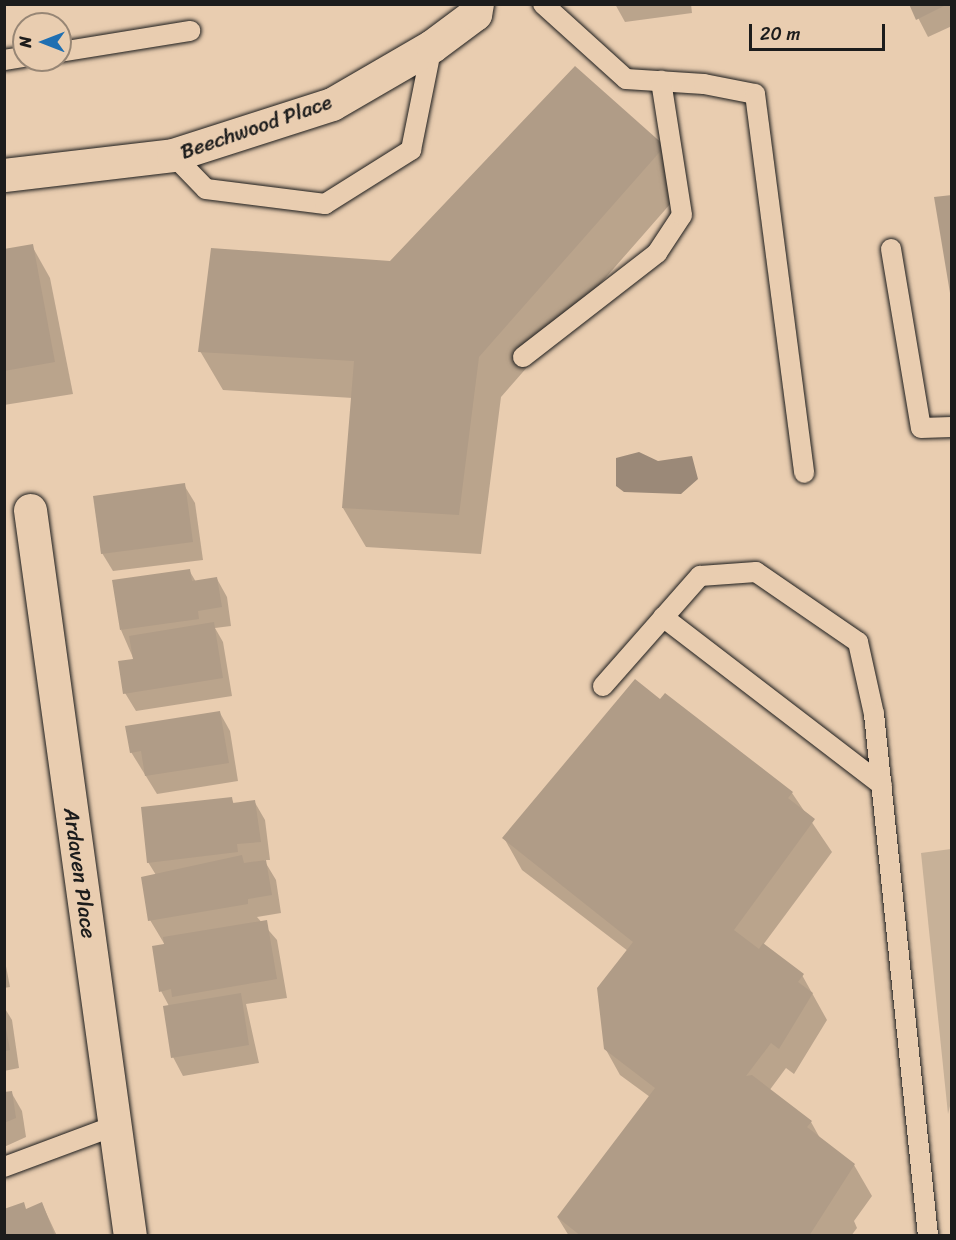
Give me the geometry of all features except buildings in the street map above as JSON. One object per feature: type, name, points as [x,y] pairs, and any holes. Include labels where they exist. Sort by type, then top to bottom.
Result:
[{"type":"street","name":"Beechwood Place","points":[[4,176],[173,155],[332,104],[432,46],[475,14],[477,4]]},
{"type":"street","name":"Ardaven Place","points":[[30,510],[129,1236]]},
{"type":"lane","points":[[543,4],[626,79],[661,81],[755,94],[804,473]]},
{"type":"lane","points":[[72,50],[190,31]]},
{"type":"lane","points":[[173,155],[206,189],[325,204],[411,150],[432,46]]},
{"type":"lane","points":[[523,357],[657,253],[682,215],[661,81]]},
{"type":"lane","points":[[891,249],[921,428],[951,427]]},
{"type":"lane","points":[[603,686],[700,576],[756,572],[858,642],[882,785],[928,1236]]},
{"type":"lane","points":[[663,617],[882,785]]},
{"type":"lane","points":[[4,1167],[114,1126]]},
{"type":"shaded area","points":[[639,452],[658,461],[692,456],[698,479],[681,494],[624,492],[616,486],[616,458]]},
{"type":"shaded area","points":[[951,849],[952,1098],[948,1114],[921,853]]}]
